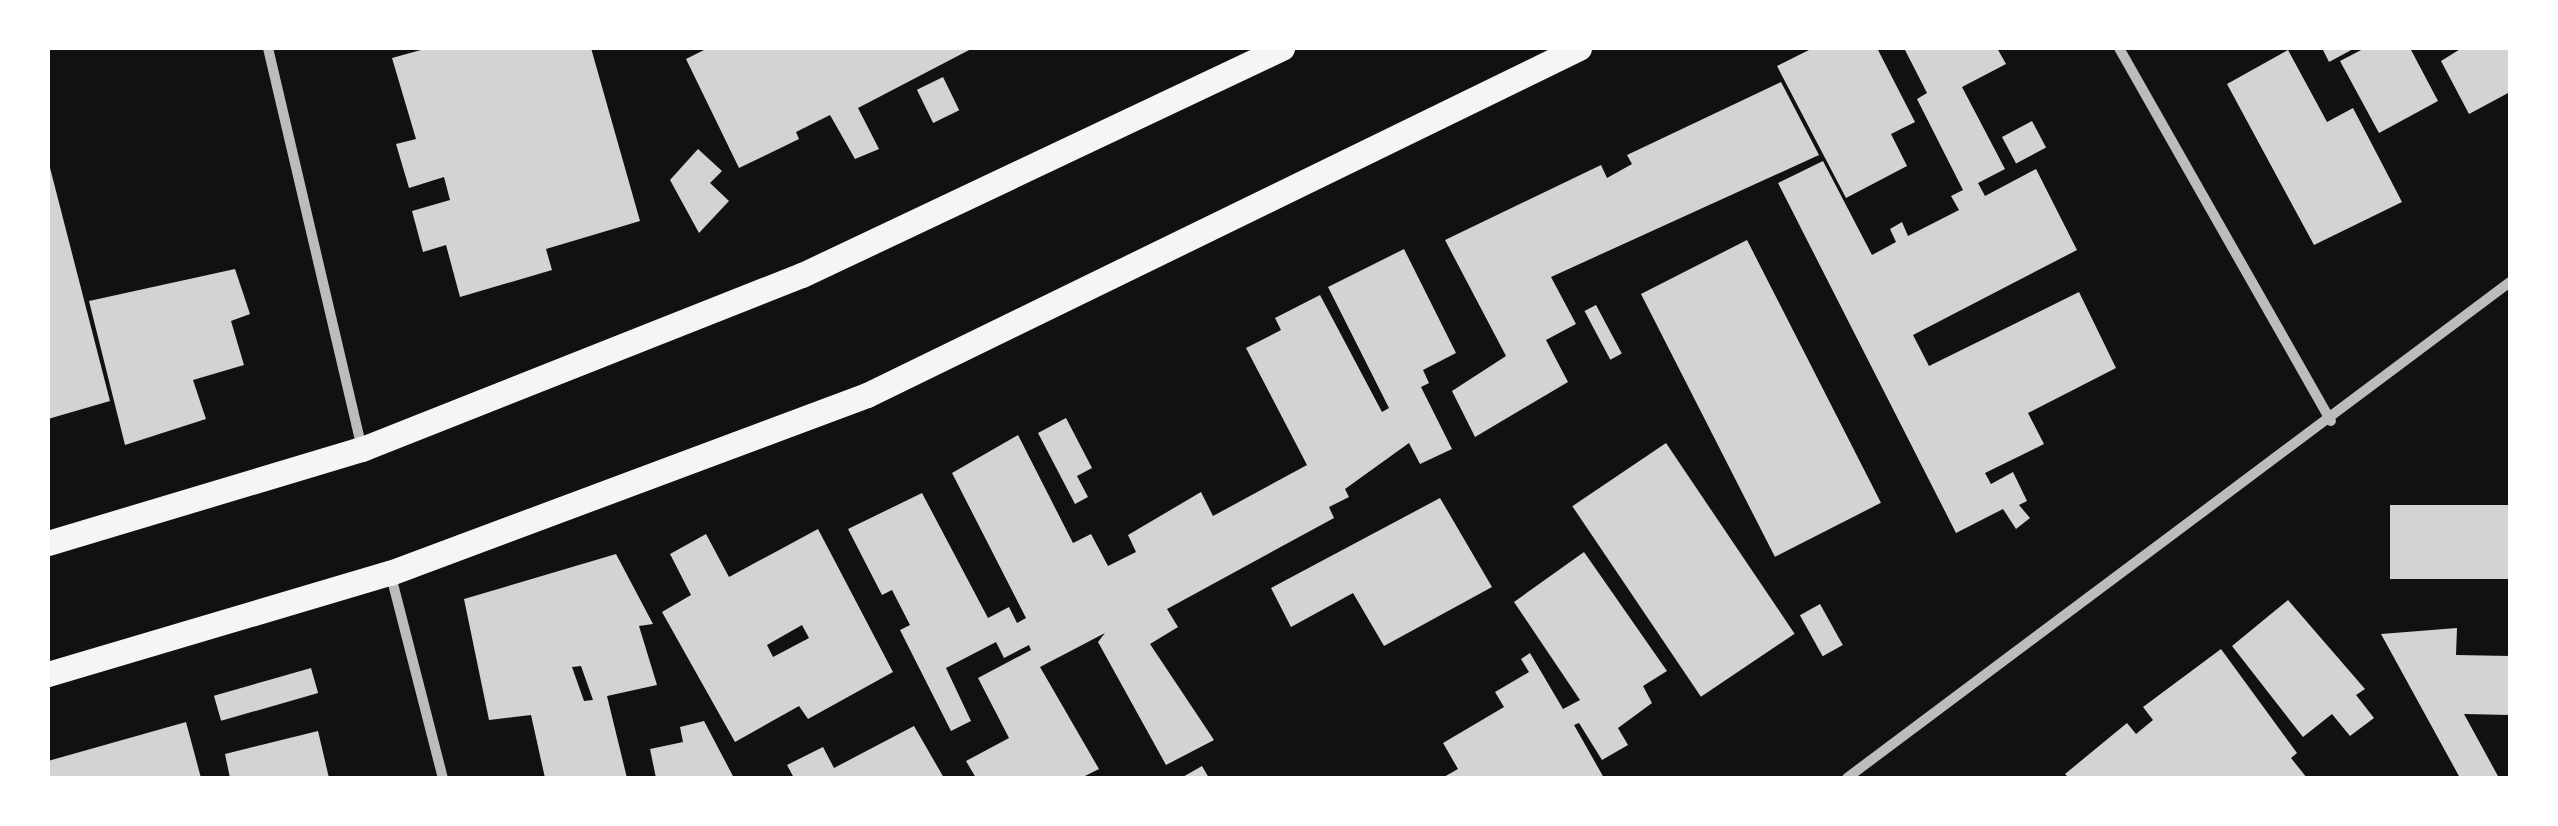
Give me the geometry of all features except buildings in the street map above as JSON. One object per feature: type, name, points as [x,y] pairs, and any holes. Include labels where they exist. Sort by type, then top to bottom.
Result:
[{"type":"main road","points":[[48,543],[362,448],[802,275],[1282,48]]},
{"type":"main road","points":[[48,674],[390,573],[867,395],[1578,48]]},
{"type":"street","points":[[268,48],[362,448]]},
{"type":"street","points":[[2119,48],[2331,420]]},
{"type":"street","points":[[1848,778],[2331,420],[2510,282]]},
{"type":"street","points":[[390,573],[443,778]]}]
